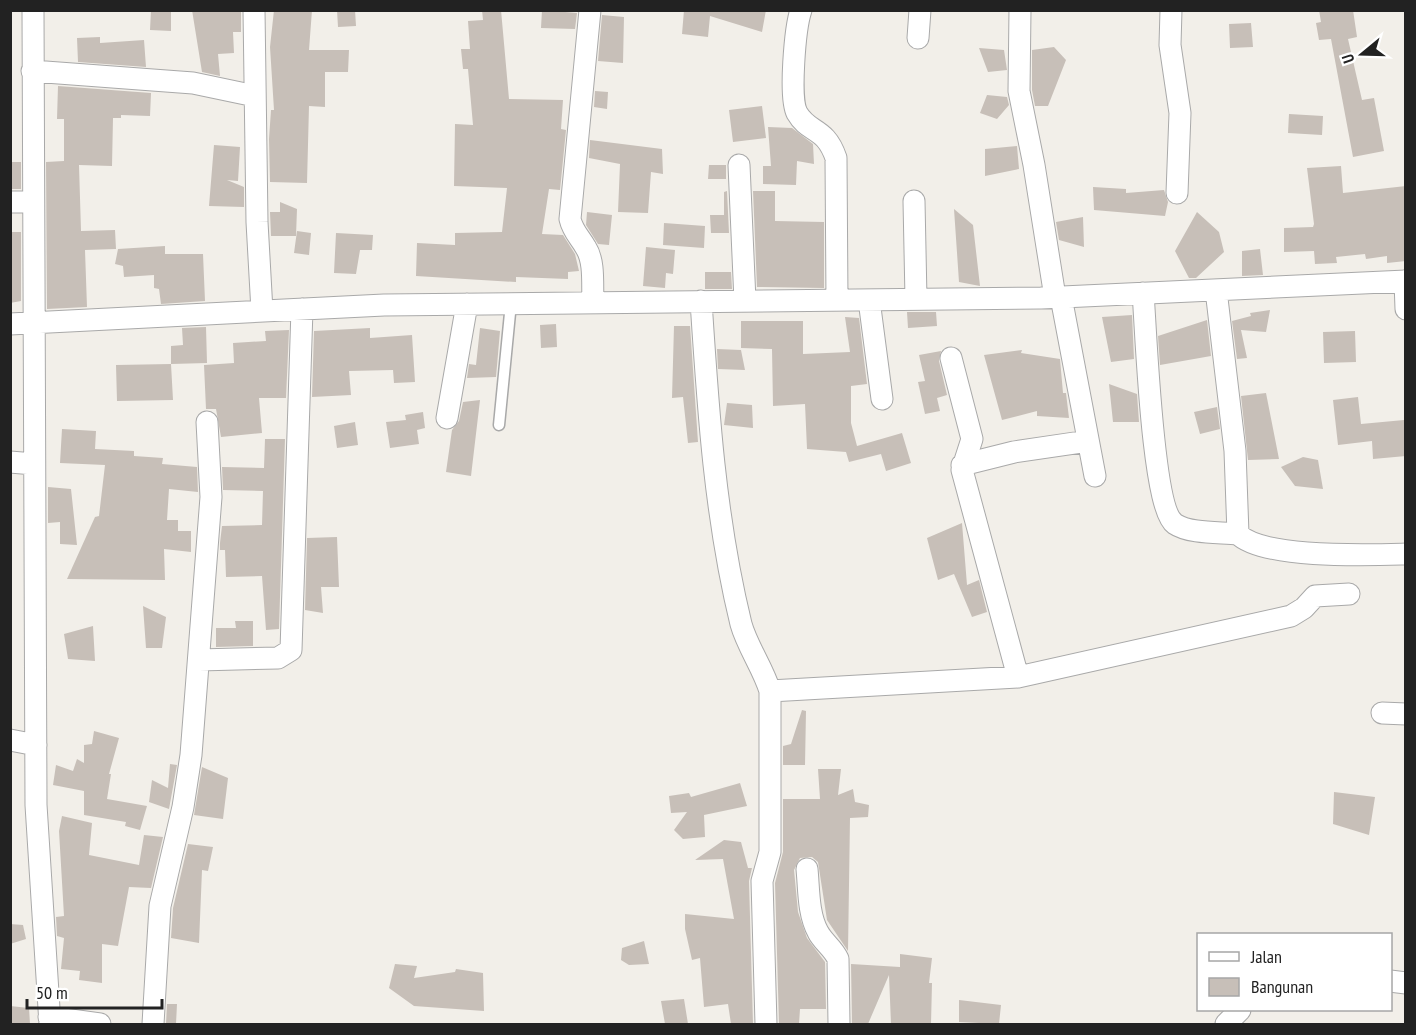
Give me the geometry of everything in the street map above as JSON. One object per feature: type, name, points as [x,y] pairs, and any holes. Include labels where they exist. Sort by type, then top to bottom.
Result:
[{"type":"street","points":[[33,10],[36,805],[49,1021],[100,1024]]},
{"type":"street","points":[[254,10],[262,311]]},
{"type":"street","points":[[590,10],[570,219],[573,230],[590,258],[593,302]]},
{"type":"street","points":[[801,10],[793,97],[797,112],[806,123],[830,141],[836,158],[837,300]]},
{"type":"street","points":[[918,38],[920,10]]},
{"type":"street","points":[[1020,10],[1019,92],[1095,476]]},
{"type":"street","points":[[1171,10],[1170,45],[1180,113],[1177,193]]},
{"type":"street","points":[[32,71],[193,83],[255,96]]},
{"type":"street","points":[[739,165],[745,301]]},
{"type":"street","points":[[914,201],[916,299]]},
{"type":"street","points":[[10,202],[32,202]]},
{"type":"street","points":[[10,324],[302,309],[511,303],[1058,297],[1405,281],[1406,309]]},
{"type":"street","points":[[1216,290],[1235,451],[1238,534]]},
{"type":"street","points":[[1143,293],[1158,479],[1165,510],[1173,523],[1183,527],[1238,534],[1245,541],[1260,546],[1300,552],[1406,554]]},
{"type":"street","points":[[869,300],[882,399]]},
{"type":"street","points":[[701,301],[710,438],[733,585],[742,627],[762,666],[770,691],[770,852],[762,881],[766,1024]]},
{"type":"street","points":[[447,418],[467,304]]},
{"type":"street","points":[[199,660],[278,658],[291,650],[302,309]]},
{"type":"street","points":[[951,358],[972,439],[962,465],[1018,676]]},
{"type":"street","points":[[153,1024],[159,906],[183,807],[191,754],[211,496],[207,422]]},
{"type":"street","points":[[962,465],[1014,452],[1088,441]]},
{"type":"street","points":[[10,462],[34,464]]},
{"type":"street","points":[[770,691],[1018,676],[1291,616],[1304,608],[1315,596],[1349,594]]},
{"type":"street","points":[[1382,713],[1406,714]]},
{"type":"street","points":[[10,740],[36,745]]},
{"type":"street","points":[[807,869],[813,921],[818,933],[838,959],[839,1024]]},
{"type":"street","points":[[1226,1024],[1239,1011]]},
{"type":"lane","points":[[499,425],[511,303]]},
{"type":"building","points":[[151,10],[171,10],[171,31],[150,30]]},
{"type":"building","points":[[192,10],[241,10],[241,32],[233,32],[234,53],[218,54],[220,76],[202,72]]},
{"type":"building","points":[[274,10],[312,10],[309,50],[349,50],[348,72],[325,72],[325,107],[309,106],[307,183],[270,182],[269,139],[271,110],[274,110],[270,47]]},
{"type":"building","points":[[337,10],[355,10],[356,26],[338,27]]},
{"type":"building","points":[[482,10],[501,10],[509,99],[563,100],[561,129],[566,130],[560,190],[549,189],[542,234],[563,235],[575,254],[579,271],[568,272],[568,279],[516,277],[516,282],[416,276],[417,243],[455,245],[455,233],[502,232],[507,188],[454,186],[455,124],[473,125],[468,69],[463,69],[461,49],[470,49],[468,21],[483,20]]},
{"type":"building","points":[[542,10],[577,13],[575,29],[541,28]]},
{"type":"building","points":[[684,10],[766,10],[762,32],[710,16],[708,37],[682,34]]},
{"type":"building","points":[[1319,10],[1353,10],[1357,37],[1348,39],[1362,100],[1374,98],[1384,151],[1353,157],[1331,39],[1319,40],[1316,23],[1321,22]]},
{"type":"building","points":[[602,15],[624,17],[623,63],[598,61]]},
{"type":"building","points":[[1251,23],[1253,47],[1230,48],[1229,24]]},
{"type":"building","points":[[100,37],[100,43],[144,40],[146,67],[78,62],[77,38]]},
{"type":"building","points":[[1054,47],[1066,60],[1048,106],[1035,106],[1032,90],[1032,50]]},
{"type":"building","points":[[979,48],[1004,50],[1007,70],[988,72]]},
{"type":"building","points":[[58,86],[151,93],[150,116],[121,115],[121,118],[113,118],[112,166],[79,165],[81,231],[115,230],[116,249],[85,250],[87,307],[47,309],[46,162],[64,161],[64,119],[57,119]]},
{"type":"building","points":[[595,91],[608,92],[607,109],[594,107]]},
{"type":"building","points":[[987,95],[1007,97],[1009,105],[997,119],[980,113]]},
{"type":"building","points":[[762,106],[766,138],[733,142],[729,110]]},
{"type":"building","points":[[1289,114],[1323,116],[1322,135],[1288,133]]},
{"type":"building","points":[[768,127],[792,128],[813,144],[814,164],[797,161],[796,185],[763,184],[763,166],[771,166]]},
{"type":"building","points":[[590,140],[662,149],[663,174],[651,172],[648,213],[618,212],[620,164],[589,158]]},
{"type":"building","points":[[214,145],[240,147],[238,181],[227,180],[244,187],[244,207],[209,206]]},
{"type":"building","points":[[1017,146],[1019,169],[985,176],[985,149]]},
{"type":"building","points":[[10,162],[21,162],[21,189],[10,189]]},
{"type":"building","points":[[709,165],[726,165],[726,179],[708,179]]},
{"type":"building","points":[[1341,166],[1343,193],[1406,186],[1406,261],[1387,263],[1387,256],[1366,259],[1365,254],[1336,257],[1337,263],[1315,264],[1314,251],[1284,252],[1284,228],[1313,227],[1314,224],[1307,168]]},
{"type":"building","points":[[1093,187],[1126,189],[1126,193],[1164,190],[1168,202],[1165,216],[1094,210]]},
{"type":"building","points":[[727,191],[729,233],[711,233],[710,215],[724,215],[724,192]]},
{"type":"building","points":[[753,191],[775,191],[775,221],[824,222],[824,288],[757,287]]},
{"type":"building","points":[[280,202],[297,209],[296,236],[271,236],[270,212],[280,212]]},
{"type":"building","points":[[954,209],[973,225],[980,286],[959,282]]},
{"type":"building","points":[[587,212],[612,215],[609,245],[598,244],[586,225]]},
{"type":"building","points":[[1197,212],[1219,232],[1224,252],[1196,278],[1189,278],[1175,251]]},
{"type":"building","points":[[1083,217],[1084,247],[1059,240],[1056,222]]},
{"type":"building","points":[[664,223],[705,226],[704,248],[663,245]]},
{"type":"building","points":[[297,231],[311,233],[309,255],[294,253]]},
{"type":"building","points":[[10,232],[21,232],[21,301],[10,303]]},
{"type":"building","points":[[336,233],[373,235],[372,250],[360,250],[356,274],[334,273]]},
{"type":"building","points":[[165,246],[165,254],[203,254],[205,301],[161,304],[159,289],[154,288],[154,275],[124,277],[123,266],[115,264],[118,249]]},
{"type":"building","points":[[646,247],[675,250],[673,274],[666,273],[665,288],[643,286]]},
{"type":"building","points":[[1260,249],[1263,275],[1242,276],[1242,251]]},
{"type":"building","points":[[705,272],[731,272],[732,289],[705,289]]},
{"type":"building","points":[[1270,310],[1266,332],[1241,330],[1247,358],[1237,359],[1232,321],[1251,316],[1250,313]]},
{"type":"building","points":[[907,312],[936,312],[937,326],[908,328]]},
{"type":"building","points":[[1132,315],[1134,359],[1111,362],[1102,317]]},
{"type":"building","points":[[845,317],[859,318],[867,384],[851,386],[851,423],[857,446],[902,433],[911,463],[886,471],[881,454],[849,462],[846,452],[807,449],[805,404],[773,406],[772,349],[741,348],[741,321],[803,321],[803,354],[850,352]]},
{"type":"building","points":[[1207,320],[1211,356],[1160,365],[1158,336]]},
{"type":"building","points":[[556,324],[557,347],[541,348],[540,325]]},
{"type":"building","points":[[674,326],[690,326],[698,442],[688,443],[683,397],[672,398]]},
{"type":"building","points":[[206,327],[207,363],[171,364],[171,346],[183,345],[182,328]]},
{"type":"building","points":[[370,328],[370,338],[412,335],[415,382],[394,383],[393,370],[349,371],[351,395],[312,397],[314,331]]},
{"type":"building","points":[[480,328],[500,331],[496,377],[467,378],[469,364],[476,365]]},
{"type":"building","points":[[289,330],[286,398],[259,398],[262,433],[221,437],[216,409],[206,409],[204,365],[234,363],[233,343],[266,341],[265,331]]},
{"type":"building","points":[[1355,331],[1356,362],[1324,363],[1323,332]]},
{"type":"building","points":[[717,349],[741,350],[745,370],[718,369]]},
{"type":"building","points":[[1022,350],[1021,353],[1060,359],[1063,393],[1066,393],[1069,418],[1037,416],[1037,411],[1002,420],[984,355]]},
{"type":"building","points":[[941,351],[939,361],[947,395],[937,398],[940,411],[925,414],[918,382],[925,381],[919,355]]},
{"type":"building","points":[[171,364],[173,400],[117,401],[116,365]]},
{"type":"building","points":[[1109,384],[1137,394],[1139,422],[1113,422]]},
{"type":"building","points":[[1266,393],[1279,459],[1248,460],[1241,396]]},
{"type":"building","points":[[1358,397],[1361,424],[1404,420],[1406,456],[1373,459],[1372,441],[1338,445],[1333,400]]},
{"type":"building","points":[[480,400],[471,476],[446,472],[452,430],[459,421],[463,402]]},
{"type":"building","points":[[727,403],[752,405],[753,428],[724,425]]},
{"type":"building","points":[[1217,407],[1220,429],[1200,434],[1194,412]]},
{"type":"building","points":[[423,412],[425,428],[417,430],[419,444],[390,448],[386,422],[406,420],[405,415]]},
{"type":"building","points":[[355,422],[358,445],[337,448],[334,426]]},
{"type":"building","points":[[62,429],[96,431],[95,449],[134,451],[134,456],[163,458],[162,464],[197,467],[198,492],[169,489],[167,520],[178,520],[178,531],[191,531],[191,552],[164,549],[165,580],[67,579],[95,517],[99,516],[105,465],[60,463]]},
{"type":"building","points":[[265,439],[285,439],[279,629],[266,630],[262,576],[226,577],[225,550],[220,550],[222,526],[262,525],[263,491],[223,490],[222,467],[264,468]]},
{"type":"building","points":[[1303,457],[1318,460],[1323,489],[1295,486],[1281,467]]},
{"type":"building","points":[[48,487],[71,489],[77,545],[60,544],[60,522],[48,523]]},
{"type":"building","points":[[962,523],[967,585],[979,580],[987,612],[972,617],[954,574],[938,580],[927,538]]},
{"type":"building","points":[[337,537],[339,587],[321,587],[323,613],[305,610],[307,538]]},
{"type":"building","points":[[143,606],[166,617],[162,648],[146,648]]},
{"type":"building","points":[[235,621],[253,621],[253,646],[216,647],[216,628],[236,628]]},
{"type":"building","points":[[93,626],[95,661],[68,659],[64,634]]},
{"type":"building","points":[[802,710],[806,711],[805,765],[783,765],[783,746],[791,744]]},
{"type":"building","points":[[94,731],[119,738],[109,774],[111,774],[107,799],[147,806],[140,830],[125,826],[126,822],[84,815],[84,791],[53,785],[56,765],[73,771],[77,759],[84,763],[84,745],[92,744]]},
{"type":"building","points":[[170,764],[177,765],[169,809],[149,802],[152,780],[168,788]]},
{"type":"building","points":[[202,767],[228,778],[223,819],[194,815]]},
{"type":"building","points":[[818,769],[841,769],[838,795],[853,789],[855,802],[869,805],[868,817],[850,818],[848,951],[827,920],[818,862],[812,857],[800,858],[794,870],[798,912],[807,938],[825,962],[826,1009],[800,1009],[799,1024],[779,1024],[775,883],[783,852],[783,799],[820,799]]},
{"type":"building","points":[[740,783],[747,806],[704,815],[705,837],[683,839],[674,830],[687,812],[671,813],[669,796],[689,793],[691,797]]},
{"type":"building","points":[[1334,792],[1375,797],[1369,835],[1333,824]]},
{"type":"building","points":[[62,816],[92,823],[89,855],[139,865],[144,835],[163,837],[151,888],[129,887],[118,946],[102,944],[102,983],[79,980],[80,971],[61,969],[64,938],[57,936],[56,917],[64,916],[59,831]]},
{"type":"building","points":[[724,840],[741,842],[748,868],[752,868],[749,881],[753,1024],[731,1024],[728,1004],[704,1007],[700,958],[692,960],[685,929],[685,914],[734,919],[723,859],[695,860]]},
{"type":"building","points":[[188,844],[213,847],[208,871],[202,870],[199,943],[171,938],[173,908]]},
{"type":"building","points":[[10,924],[23,925],[26,939],[10,944]]},
{"type":"building","points":[[644,941],[649,964],[629,965],[621,960],[622,948]]},
{"type":"building","points":[[900,954],[932,958],[929,983],[932,983],[931,1024],[891,1024],[889,975],[868,1024],[852,1024],[851,964],[900,967]]},
{"type":"building","points":[[395,964],[417,966],[414,978],[455,972],[456,969],[483,973],[484,1011],[414,1006],[389,988]]},
{"type":"building","points":[[684,999],[688,1024],[665,1024],[661,1001]]},
{"type":"building","points":[[959,1000],[1001,1005],[999,1024],[959,1022]]},
{"type":"building","points":[[167,1004],[177,1004],[176,1024],[166,1024]]},
{"type":"building","points":[[10,1006],[29,1008],[30,1024],[10,1024]]}]
